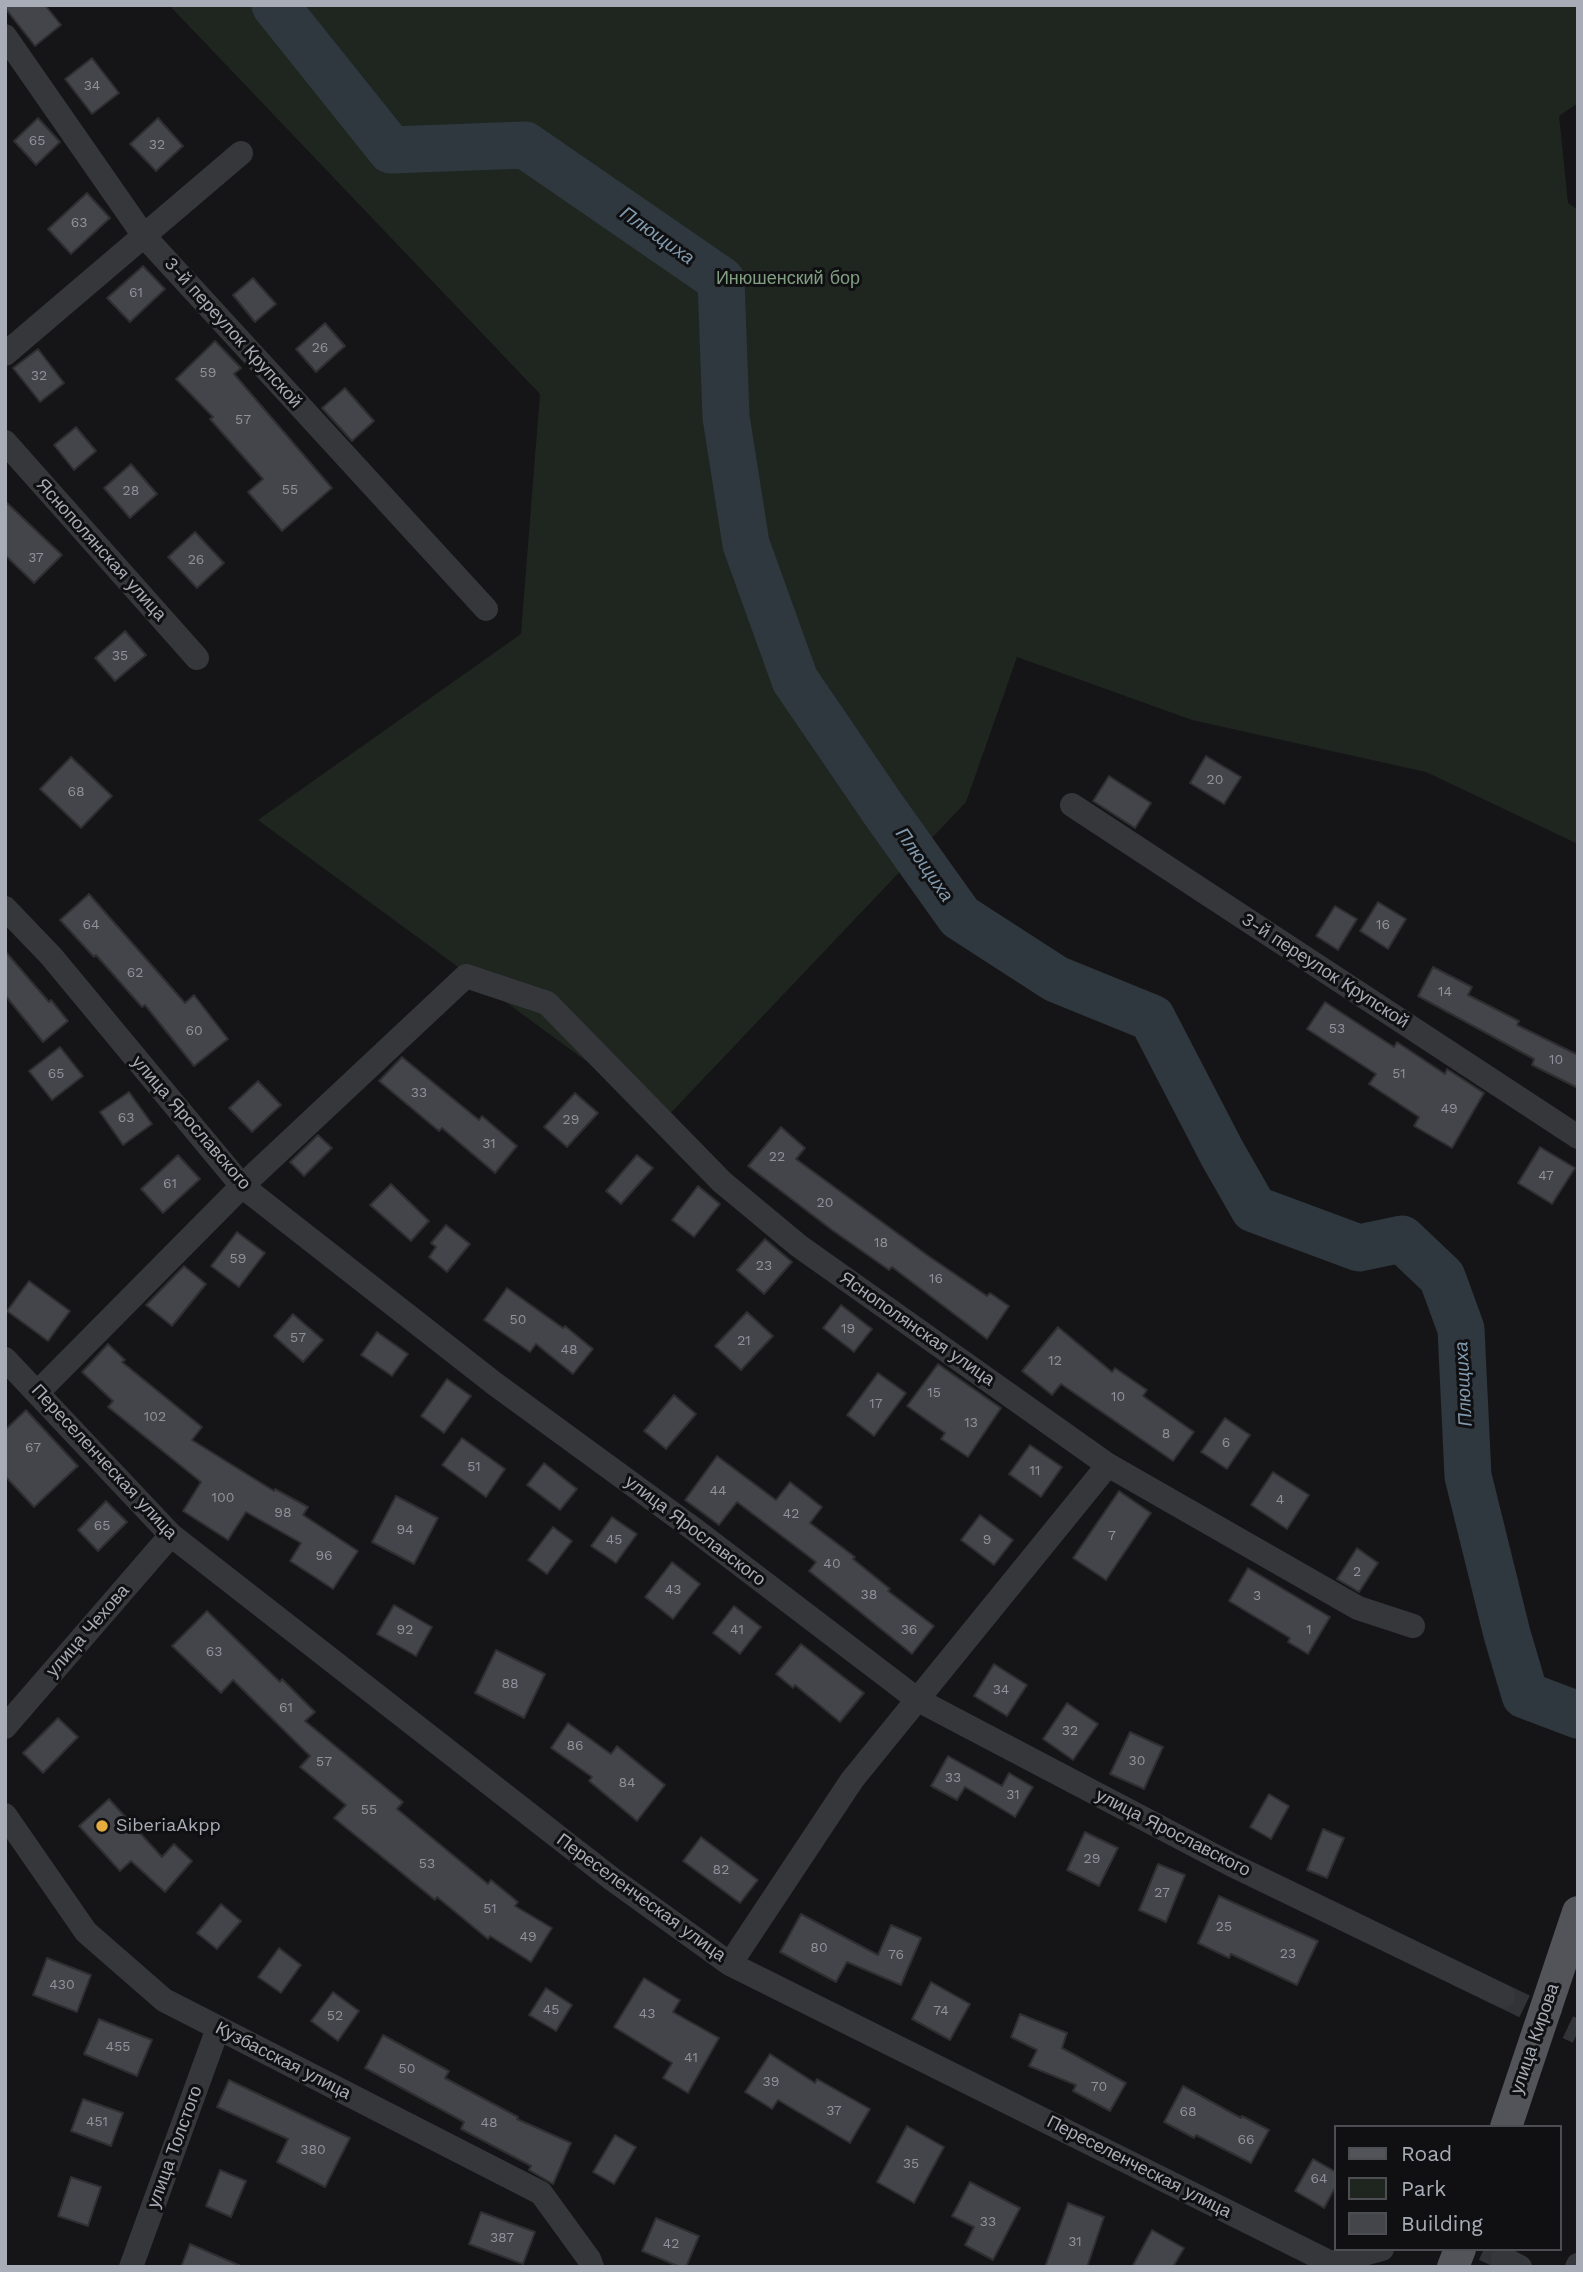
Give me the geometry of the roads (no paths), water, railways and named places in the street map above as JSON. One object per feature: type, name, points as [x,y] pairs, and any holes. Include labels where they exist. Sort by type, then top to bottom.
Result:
[{"type":"main road","name":"улица Кирова","points":[[1507,2125],[1578,1912]]},
{"type":"street","name":"3-й переулок Крупской","points":[[5,36],[145,236],[486,608]]},
{"type":"street","points":[[5,354],[241,153]]},
{"type":"street","name":"Яснополянская улица","points":[[5,442],[197,658]]},
{"type":"street","name":"3-й переулок Крупской","points":[[1072,805],[1578,1137]]},
{"type":"street","name":"улица Ярославского","points":[[5,908],[51,956],[242,1186],[495,1384],[695,1530],[918,1700],[1232,1864],[1503,1996]]},
{"type":"street","name":"Яснополянская улица","points":[[242,1186],[466,976],[547,1003],[722,1182],[790,1238],[1108,1465],[1358,1608],[1413,1626]]},
{"type":"street","points":[[38,1392],[242,1186]]},
{"type":"street","name":"Переселенческая улица","points":[[5,1359],[171,1535],[612,1879],[730,1964],[1331,2263],[1375,2251]]},
{"type":"street","points":[[730,1964],[852,1780],[1108,1465]]},
{"type":"street","name":"улица Чехова","points":[[5,1727],[171,1535]]},
{"type":"street","name":"Кузбасская улица","points":[[5,1815],[86,1932],[164,2000],[541,2193],[589,2264]]},
{"type":"street","name":"улица Толстого","points":[[131,2267],[218,2028]]},
{"type":"waterway","name":"Плющиха","points":[[275,5],[391,150],[525,145],[721,280],[726,417],[746,544],[795,680],[960,917],[1056,979],[1152,1018],[1254,1209],[1359,1248],[1402,1239],[1442,1277],[1461,1329],[1468,1476],[1525,1695],[1578,1715]]},
{"type":"tunnel","points":[[1503,1996],[1578,2032]]},
{"type":"tunnel","points":[[1488,2251],[1503,2258]]},
{"type":"place","name":"SiberiaAkpp","points":[[102,1826]]},
{"type":"park label","name":"Инюшенский бор","points":[[788,279]]}]
